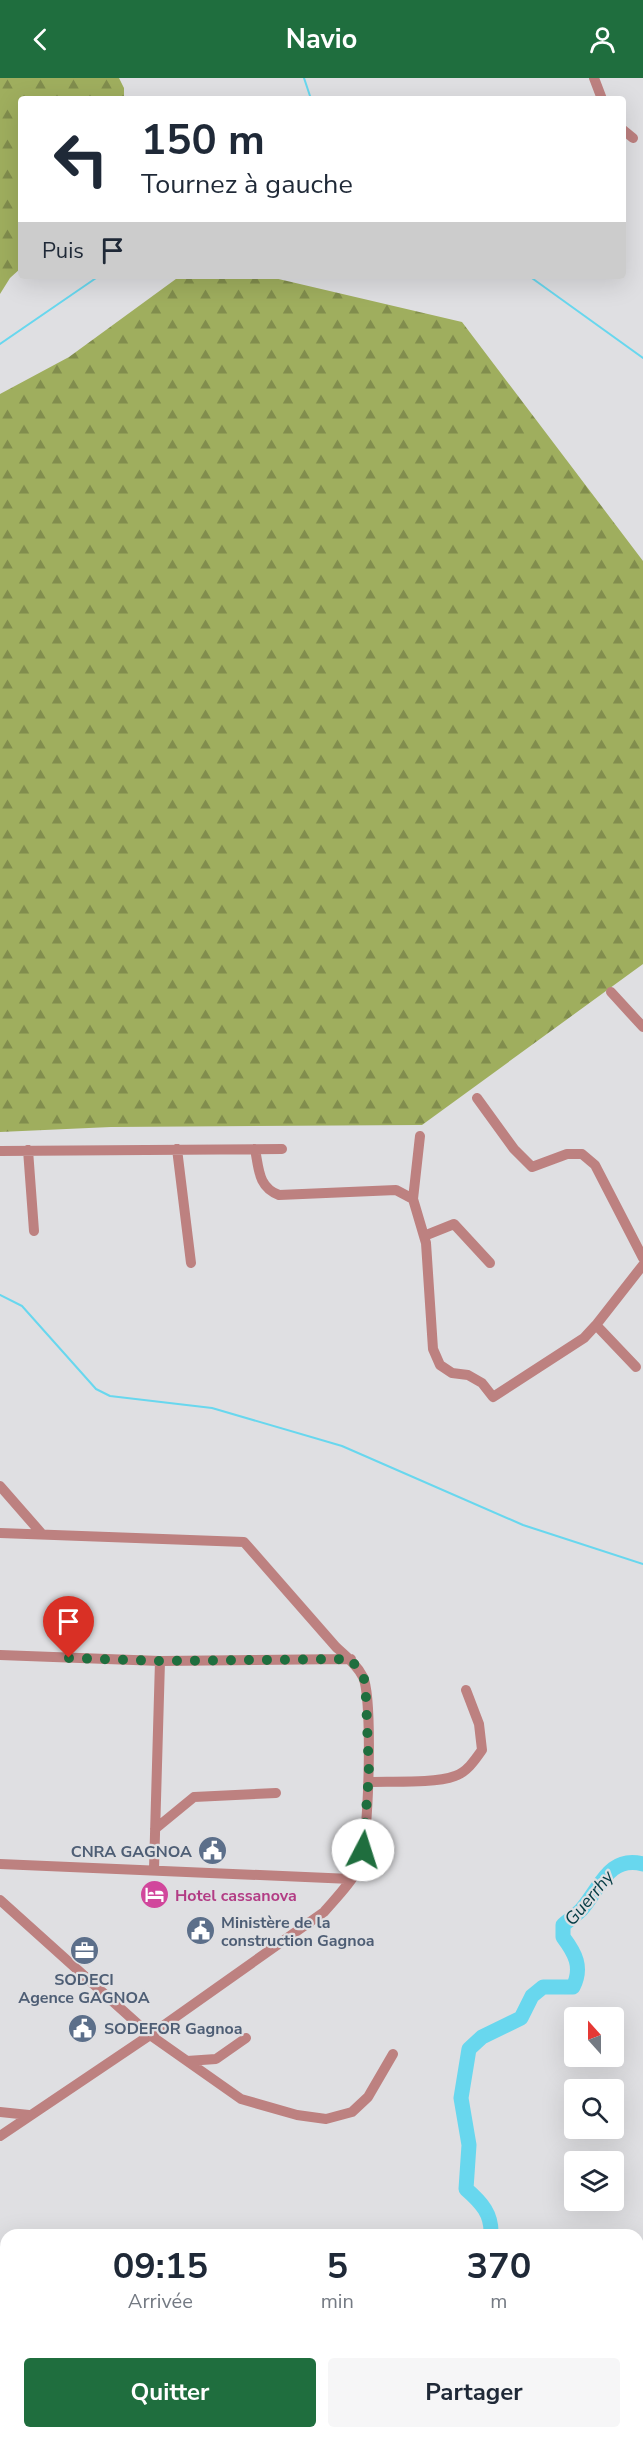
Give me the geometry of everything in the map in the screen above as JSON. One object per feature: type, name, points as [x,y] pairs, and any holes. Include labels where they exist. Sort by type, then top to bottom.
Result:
[{"type":"street","points":[[594,78],[601,96]]},
{"type":"street","points":[[626,132],[633,138]]},
{"type":"street","points":[[611,992],[643,1027]]},
{"type":"street","points":[[477,1098],[514,1149],[532,1167],[567,1154],[582,1154],[595,1165],[643,1258]]},
{"type":"street","points":[[420,1136],[413,1199],[424,1236],[433,1349],[440,1365],[452,1373],[468,1376],[482,1383],[493,1397],[584,1338],[643,1265]]},
{"type":"street","points":[[177,1149],[190,1263]]},
{"type":"street","points":[[255,1149],[261,1182],[268,1191],[279,1196],[396,1190],[413,1199]]},
{"type":"street","points":[[0,1151],[282,1149]]},
{"type":"street","points":[[28,1150],[34,1231]]},
{"type":"street","points":[[424,1236],[454,1224],[490,1263]]},
{"type":"street","points":[[596,1325],[636,1367]]},
{"type":"street","points":[[0,1486],[42,1534]]},
{"type":"street","points":[[0,1533],[244,1542],[336,1647],[351,1659],[364,1679],[369,1782],[360,1865],[324,1912],[150,2035],[0,2136]]},
{"type":"street","points":[[0,1655],[160,1661],[351,1659]]},
{"type":"street","points":[[154,1869],[160,1661]]},
{"type":"street","points":[[369,1782],[434,1780],[456,1776],[473,1763],[482,1750],[479,1724],[466,1690]]},
{"type":"street","points":[[155,1829],[194,1797],[276,1793]]},
{"type":"street","points":[[0,1864],[351,1879]]},
{"type":"street","points":[[0,1900],[150,2035],[241,2099],[297,2115],[326,2119],[352,2112],[368,2097],[393,2054]]},
{"type":"street","points":[[187,2061],[216,2059],[246,2038]]},
{"type":"street","points":[[0,2112],[29,2115]]},
{"type":"green space","points":[[0,78],[119,78],[124,88],[124,96],[18,96],[18,271],[10,278],[0,294]]},
{"type":"green space","points":[[176,279],[279,279],[462,322],[643,561],[643,964],[422,1125],[111,1127],[0,1132],[0,394],[69,357]]},
{"type":"waterway","points":[[304,78],[310,96]]},
{"type":"waterway","points":[[0,344],[95,279]]},
{"type":"waterway","points":[[533,279],[643,358]]},
{"type":"waterway","points":[[0,1295],[22,1306],[96,1389],[110,1396],[212,1408],[342,1446],[523,1525],[643,1564]]},
{"type":"waterway","name":"Guerrhy","points":[[491,2229],[485,2209],[466,2189],[469,2145],[461,2098],[469,2049],[482,2037],[521,2018],[532,1996],[543,1987],[573,1987],[577,1967],[574,1955],[563,1937],[563,1925],[581,1910],[613,1869],[621,1864],[643,1864]]},
{"type":"place","name":"CNRA GAGNOA","points":[[213,1851]]},
{"type":"place","name":"Hotel cassanova","points":[[154,1895]]},
{"type":"place","name":"Ministère de la construction Gagnoa","points":[[200,1931]]},
{"type":"place","name":"SODECI Agence GAGNOA","points":[[84,1951]]},
{"type":"place","name":"SODEFOR Gagnoa","points":[[83,2028]]},
{"type":"route","points":[[69,1658],[160,1661],[351,1659],[364,1679],[366,1698],[369,1773],[363,1850]]}]
